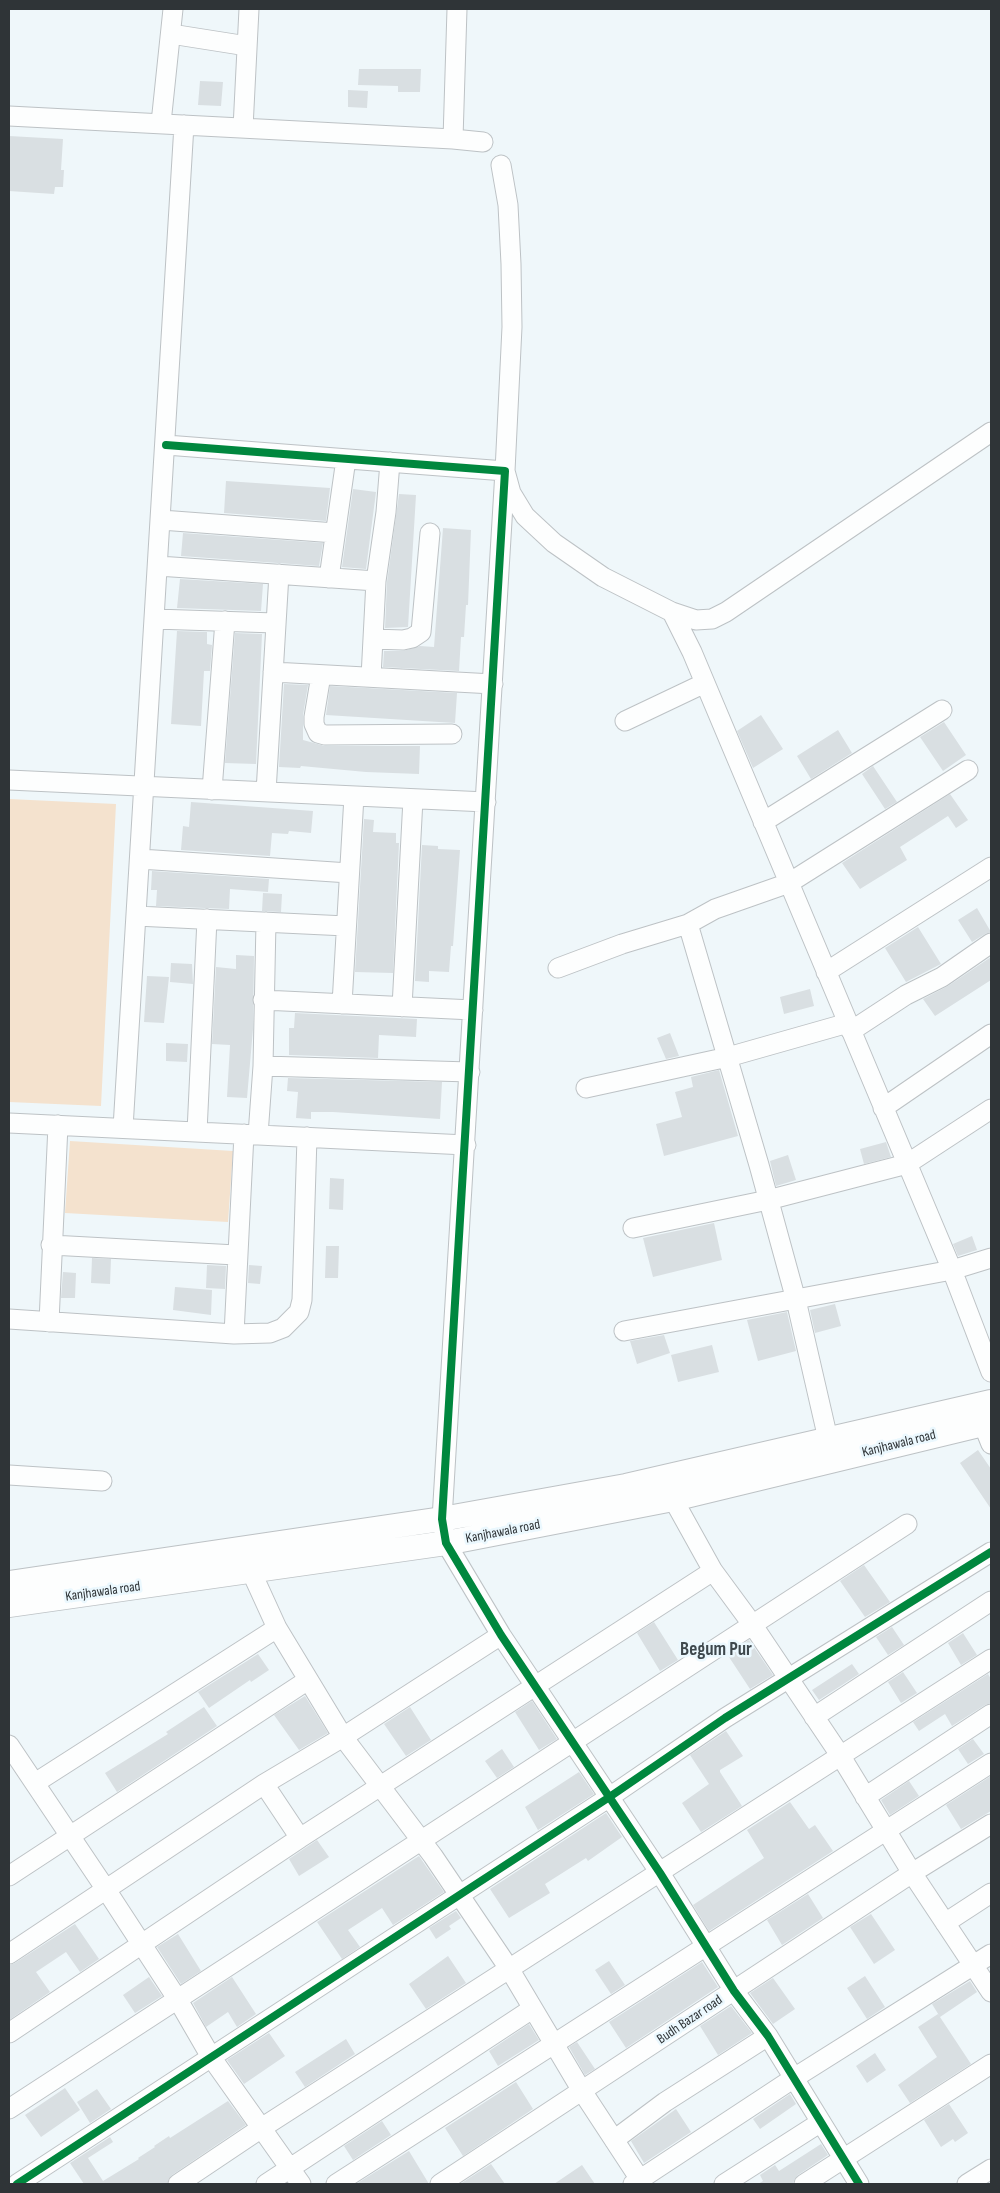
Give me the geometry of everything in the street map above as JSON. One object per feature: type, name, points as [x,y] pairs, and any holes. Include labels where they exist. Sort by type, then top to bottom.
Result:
[{"type":"main road","name":"Kanjhawala road","points":[[9,1583],[442,1519],[666,1477],[828,1439],[989,1423]]},
{"type":"main road","name":"Kanjhawala road","points":[[9,1605],[446,1543],[673,1499],[989,1423]]},
{"type":"street","points":[[160,123],[173,9]]},
{"type":"street","points":[[243,128],[249,9]]},
{"type":"street","points":[[452,138],[457,9]]},
{"type":"street","points":[[171,34],[247,46]]},
{"type":"street","points":[[9,116],[452,138],[483,142]]},
{"type":"street","points":[[123,1128],[184,125]]},
{"type":"street","points":[[501,165],[508,204],[512,264],[512,327],[474,1010],[442,1519],[446,1543],[534,1687],[660,1873],[734,1991],[768,2036],[859,2184]]},
{"type":"street","points":[[505,471],[511,493],[524,516],[554,543],[603,577],[672,612],[696,620],[712,619],[726,612],[991,432]]},
{"type":"street","points":[[166,445],[505,471]]},
{"type":"street","points":[[329,578],[346,458]]},
{"type":"street","points":[[371,677],[376,581],[386,512],[390,462]]},
{"type":"street","points":[[161,520],[336,533]]},
{"type":"street","points":[[373,639],[403,640],[412,638],[421,632],[430,534]]},
{"type":"street","points":[[158,566],[376,581]]},
{"type":"street","points":[[266,792],[279,574]]},
{"type":"street","points":[[672,612],[705,683],[952,1270],[991,1372]]},
{"type":"street","points":[[154,619],[276,623]]},
{"type":"street","points":[[212,790],[225,621]]},
{"type":"street","points":[[273,672],[493,684]]},
{"type":"street","points":[[321,674],[314,717],[314,724],[318,732],[325,735],[452,734]]},
{"type":"street","points":[[625,721],[705,683]]},
{"type":"street","points":[[763,822],[942,710]]},
{"type":"street","points":[[558,968],[622,944],[688,924],[715,909],[789,883],[968,770]]},
{"type":"street","points":[[9,780],[486,802]]},
{"type":"street","points":[[342,1004],[354,796]]},
{"type":"street","points":[[402,1007],[413,799]]},
{"type":"street","points":[[140,859],[349,873]]},
{"type":"street","points":[[826,972],[991,867]]},
{"type":"street","points":[[136,916],[346,926]]},
{"type":"street","points":[[198,1132],[206,919]]},
{"type":"street","points":[[234,1334],[236,1254],[251,1135],[263,1066],[266,922]]},
{"type":"street","points":[[688,924],[728,1057],[796,1300],[828,1439]]},
{"type":"street","points":[[586,1088],[728,1057],[850,1027],[942,977],[991,943]]},
{"type":"street","points":[[263,1000],[474,1010]]},
{"type":"street","points":[[883,1108],[991,1034]]},
{"type":"street","points":[[263,1066],[470,1072]]},
{"type":"street","points":[[633,1228],[768,1200],[907,1164],[991,1109]]},
{"type":"street","points":[[9,1123],[466,1145]]},
{"type":"street","points":[[49,1322],[51,1245],[58,1125]]},
{"type":"street","points":[[9,1319],[234,1334],[270,1333],[283,1328],[299,1312],[302,1300],[308,1137]]},
{"type":"street","points":[[51,1245],[236,1254]]},
{"type":"street","points":[[624,1331],[952,1270],[991,1258]]},
{"type":"street","points":[[9,1475],[102,1481]]},
{"type":"street","points":[[666,1477],[673,1499],[714,1571],[840,1755],[912,1873],[991,1992]]},
{"type":"street","points":[[9,2109],[422,1842],[907,1524]]},
{"type":"street","points":[[17,2184],[458,1894],[608,1798],[685,1744],[991,1552]]},
{"type":"street","points":[[251,1571],[277,1628],[343,1737],[422,1842],[510,1970],[582,2091],[614,2140],[638,2183],[794,2078],[991,1954]]},
{"type":"street","points":[[9,2033],[379,1786],[714,1571]]},
{"type":"street","points":[[814,1717],[991,1601]]},
{"type":"street","points":[[35,1783],[277,1628]]},
{"type":"street","points":[[9,1954],[105,1888],[264,1784],[343,1737],[501,1635]]},
{"type":"street","points":[[178,2184],[263,2127],[510,1970],[991,1659]]},
{"type":"street","points":[[9,1876],[308,1680]]},
{"type":"street","points":[[865,1796],[991,1714]]},
{"type":"street","points":[[9,1745],[178,2000],[212,2057],[302,2184]]},
{"type":"street","points":[[336,2184],[991,1763]]},
{"type":"street","points":[[264,1784],[300,1838]]},
{"type":"street","name":"Budh Bazar road","points":[[440,2184],[912,1873],[991,1824]]},
{"type":"street","points":[[945,1923],[991,1893]]},
{"type":"street","points":[[266,2184],[532,2008]]},
{"type":"street","points":[[614,2140],[665,2102],[768,2036]]},
{"type":"street","points":[[804,2184],[991,2064]]},
{"type":"street","points":[[724,2184],[820,2122]]},
{"type":"street","points":[[967,2184],[991,2169]]},
{"type":"shaded area","points":[[9,799],[116,804],[101,1106],[9,1102]]},
{"type":"shaded area","points":[[70,1141],[233,1151],[228,1222],[65,1213]]},
{"type":"building","points":[[359,69],[421,69],[420,92],[398,92],[398,86],[358,85]]},
{"type":"building","points":[[200,81],[223,82],[221,106],[198,105]]},
{"type":"building","points":[[348,90],[368,91],[367,108],[348,107]]},
{"type":"building","points":[[9,136],[63,139],[61,170],[64,170],[63,187],[55,187],[54,194],[9,191]]},
{"type":"building","points":[[226,481],[330,488],[326,521],[224,513]]},
{"type":"building","points":[[353,489],[376,492],[366,569],[342,567]]},
{"type":"building","points":[[399,494],[416,495],[408,627],[385,628],[387,582]]},
{"type":"building","points":[[443,528],[471,530],[468,605],[466,605],[464,637],[461,637],[459,671],[383,667],[384,651],[403,651],[420,646],[434,647]]},
{"type":"building","points":[[183,533],[323,543],[319,566],[181,556]]},
{"type":"building","points":[[180,579],[263,584],[261,611],[177,608]]},
{"type":"building","points":[[177,631],[207,632],[207,644],[212,645],[210,671],[204,671],[201,726],[171,724]]},
{"type":"building","points":[[235,633],[262,634],[256,764],[225,763]]},
{"type":"building","points":[[284,684],[308,685],[303,715],[303,740],[325,746],[420,746],[419,774],[366,772],[301,766],[300,768],[279,767]]},
{"type":"building","points":[[330,686],[457,693],[455,723],[326,715]]},
{"type":"building","points":[[761,715],[783,749],[753,768],[737,731]]},
{"type":"building","points":[[944,722],[966,755],[943,771],[920,737]]},
{"type":"building","points":[[838,730],[852,753],[811,779],[797,756]]},
{"type":"building","points":[[873,766],[897,802],[885,809],[862,774]]},
{"type":"building","points":[[950,794],[968,820],[956,828],[948,816],[900,847],[907,860],[860,889],[842,863]]},
{"type":"building","points":[[191,802],[313,811],[311,833],[289,831],[288,834],[272,833],[270,856],[181,850],[183,826],[189,827]]},
{"type":"building","points":[[364,819],[374,820],[373,832],[396,833],[396,843],[399,843],[393,973],[355,972]]},
{"type":"building","points":[[422,845],[438,846],[438,849],[460,850],[453,946],[451,946],[449,972],[429,971],[429,982],[415,981]]},
{"type":"building","points":[[152,871],[269,879],[268,892],[230,889],[229,909],[156,906],[157,890],[151,890]]},
{"type":"building","points":[[263,893],[282,894],[281,912],[262,911]]},
{"type":"building","points":[[977,908],[991,932],[972,942],[958,920]]},
{"type":"building","points":[[918,927],[941,964],[906,982],[885,948]]},
{"type":"building","points":[[236,955],[254,956],[253,1029],[247,1098],[227,1097],[230,1045],[212,1044],[216,967],[236,969]]},
{"type":"building","points":[[991,957],[991,980],[935,1016],[923,999],[948,986]]},
{"type":"building","points":[[171,963],[192,964],[193,984],[170,982]]},
{"type":"building","points":[[147,976],[169,977],[164,1023],[144,1022]]},
{"type":"building","points":[[810,989],[814,1006],[784,1014],[780,997]]},
{"type":"building","points":[[295,1013],[417,1019],[416,1037],[379,1035],[378,1058],[289,1055],[289,1028],[294,1028]]},
{"type":"building","points":[[670,1033],[679,1056],[666,1059],[657,1038]]},
{"type":"building","points":[[166,1043],[188,1044],[187,1062],[166,1061]]},
{"type":"building","points":[[719,1070],[738,1136],[664,1156],[656,1124],[682,1117],[675,1092],[693,1087],[691,1077]]},
{"type":"building","points":[[288,1078],[442,1082],[440,1119],[333,1112],[311,1112],[311,1119],[296,1118],[298,1092],[287,1091]]},
{"type":"building","points":[[886,1142],[891,1157],[864,1164],[860,1149]]},
{"type":"building","points":[[788,1155],[796,1180],[776,1186],[770,1161]]},
{"type":"building","points":[[330,1178],[344,1179],[343,1210],[329,1209]]},
{"type":"building","points":[[714,1223],[722,1260],[653,1277],[643,1238]]},
{"type":"building","points":[[972,1236],[977,1250],[958,1256],[953,1244]]},
{"type":"building","points":[[326,1246],[339,1246],[338,1278],[325,1278]]},
{"type":"building","points":[[92,1258],[111,1259],[110,1284],[91,1283]]},
{"type":"building","points":[[207,1265],[226,1266],[225,1289],[206,1288]]},
{"type":"building","points":[[249,1265],[262,1266],[260,1284],[248,1283]]},
{"type":"building","points":[[63,1272],[76,1273],[75,1298],[61,1298]]},
{"type":"building","points":[[175,1287],[212,1290],[211,1315],[173,1310]]},
{"type":"building","points":[[835,1304],[841,1326],[815,1333],[810,1310]]},
{"type":"building","points":[[787,1312],[796,1351],[758,1361],[747,1320]]},
{"type":"building","points":[[664,1335],[670,1353],[637,1364],[630,1341]]},
{"type":"building","points":[[712,1345],[719,1372],[678,1382],[671,1355]]},
{"type":"building","points":[[978,1450],[991,1469],[991,1509],[960,1463]]},
{"type":"building","points":[[864,1565],[890,1602],[865,1617],[840,1581]]},
{"type":"building","points":[[654,1622],[678,1660],[660,1671],[637,1633]]},
{"type":"building","points":[[892,1627],[904,1645],[888,1655],[876,1637]]},
{"type":"building","points":[[963,1633],[977,1655],[961,1665],[948,1643]]},
{"type":"building","points":[[749,1640],[773,1675],[750,1689],[727,1654]]},
{"type":"building","points":[[258,1654],[269,1670],[251,1682],[250,1680],[209,1708],[198,1692]]},
{"type":"building","points":[[852,1664],[859,1674],[819,1700],[812,1690]]},
{"type":"building","points":[[903,1672],[917,1693],[901,1703],[888,1682]]},
{"type":"building","points":[[988,1674],[991,1679],[991,1703],[952,1726],[945,1714],[919,1731],[913,1722]]},
{"type":"building","points":[[305,1696],[328,1733],[299,1750],[274,1715]]},
{"type":"building","points":[[532,1701],[557,1739],[539,1750],[515,1712]]},
{"type":"building","points":[[204,1707],[217,1726],[117,1792],[105,1773],[168,1734],[166,1732]]},
{"type":"building","points":[[410,1707],[431,1740],[406,1756],[384,1724]]},
{"type":"building","points":[[726,1731],[743,1756],[720,1770],[720,1772],[742,1806],[701,1832],[682,1803],[709,1784],[690,1755]]},
{"type":"building","points":[[973,1739],[984,1754],[968,1764],[958,1749]]},
{"type":"building","points":[[502,1749],[514,1767],[497,1778],[485,1761]]},
{"type":"building","points":[[579,1772],[594,1794],[538,1830],[525,1807]]},
{"type":"building","points":[[991,1776],[991,1811],[961,1829],[946,1805]]},
{"type":"building","points":[[909,1781],[919,1796],[890,1815],[881,1800]]},
{"type":"building","points":[[790,1802],[809,1829],[815,1825],[833,1851],[709,1931],[693,1905],[764,1858],[747,1830]]},
{"type":"building","points":[[606,1813],[622,1837],[588,1861],[586,1858],[545,1884],[550,1893],[509,1918],[490,1889]]},
{"type":"building","points":[[317,1840],[329,1857],[299,1876],[289,1859]]},
{"type":"building","points":[[419,1856],[444,1892],[393,1925],[382,1908],[348,1930],[360,1947],[342,1959],[317,1922]]},
{"type":"building","points":[[808,1894],[823,1918],[782,1945],[767,1920]]},
{"type":"building","points":[[456,1911],[461,1918],[449,1926],[451,1929],[436,1939],[429,1928]]},
{"type":"building","points":[[871,1914],[895,1950],[874,1964],[850,1927]]},
{"type":"building","points":[[75,1924],[99,1959],[80,1972],[66,1952],[36,1972],[50,1992],[9,2020],[9,1965]]},
{"type":"building","points":[[178,1934],[201,1971],[181,1984],[157,1947]]},
{"type":"building","points":[[448,1956],[466,1983],[426,2009],[409,1984]]},
{"type":"building","points":[[609,1961],[625,1985],[611,1994],[595,1970]]},
{"type":"building","points":[[702,1962],[718,1987],[626,2048],[609,2022]]},
{"type":"building","points":[[865,1976],[885,2007],[867,2019],[847,1988]]},
{"type":"building","points":[[149,1977],[162,1996],[135,2013],[123,1995]]},
{"type":"building","points":[[232,1977],[256,2014],[237,2027],[228,2012],[206,2027],[193,2003]]},
{"type":"building","points":[[773,1978],[795,2009],[773,2024],[750,1993]]},
{"type":"building","points":[[970,1981],[977,1992],[940,2017],[932,2004]]},
{"type":"building","points":[[731,2006],[752,2033],[718,2055],[700,2026]]},
{"type":"building","points":[[938,2014],[971,2064],[910,2103],[898,2085],[937,2057],[918,2027]]},
{"type":"building","points":[[529,2024],[539,2040],[498,2066],[489,2051]]},
{"type":"building","points":[[269,2033],[285,2056],[244,2084],[227,2060]]},
{"type":"building","points":[[346,2039],[355,2054],[305,2087],[295,2072]]},
{"type":"building","points":[[577,2042],[595,2069],[585,2075],[569,2047]]},
{"type":"building","points":[[875,2053],[886,2070],[867,2083],[856,2066]]},
{"type":"building","points":[[516,2082],[533,2109],[463,2156],[445,2128]]},
{"type":"building","points":[[65,2088],[80,2110],[41,2137],[25,2115]]},
{"type":"building","points":[[97,2089],[111,2109],[90,2123],[77,2102]]},
{"type":"building","points":[[790,2094],[796,2104],[760,2129],[753,2119]]},
{"type":"building","points":[[228,2101],[246,2125],[172,2175],[167,2184],[84,2184],[70,2163],[110,2137],[113,2142],[88,2158],[103,2181],[139,2159],[169,2136],[170,2138]]},
{"type":"building","points":[[949,2104],[968,2133],[955,2142],[953,2139],[941,2147],[924,2120]]},
{"type":"building","points":[[676,2109],[691,2132],[644,2163],[631,2141]]},
{"type":"building","points":[[382,2121],[391,2135],[353,2160],[344,2146]]},
{"type":"building","points":[[821,2144],[828,2155],[798,2175],[792,2184],[758,2184],[763,2181],[760,2175],[775,2165],[779,2171]]},
{"type":"building","points":[[409,2151],[429,2184],[356,2184]]},
{"type":"building","points":[[491,2164],[505,2184],[460,2184]]},
{"type":"building","points":[[582,2165],[595,2184],[554,2184]]},
{"type":"cycle path","points":[[166,445],[505,471],[442,1519],[446,1543],[501,1635],[660,1873],[734,1991],[768,2036],[859,2184]]},
{"type":"cycle path","points":[[17,2184],[608,1798],[725,1718],[991,1552]]},
{"type":"district","name":"Begum Pur","points":[[716,1650]]}]
